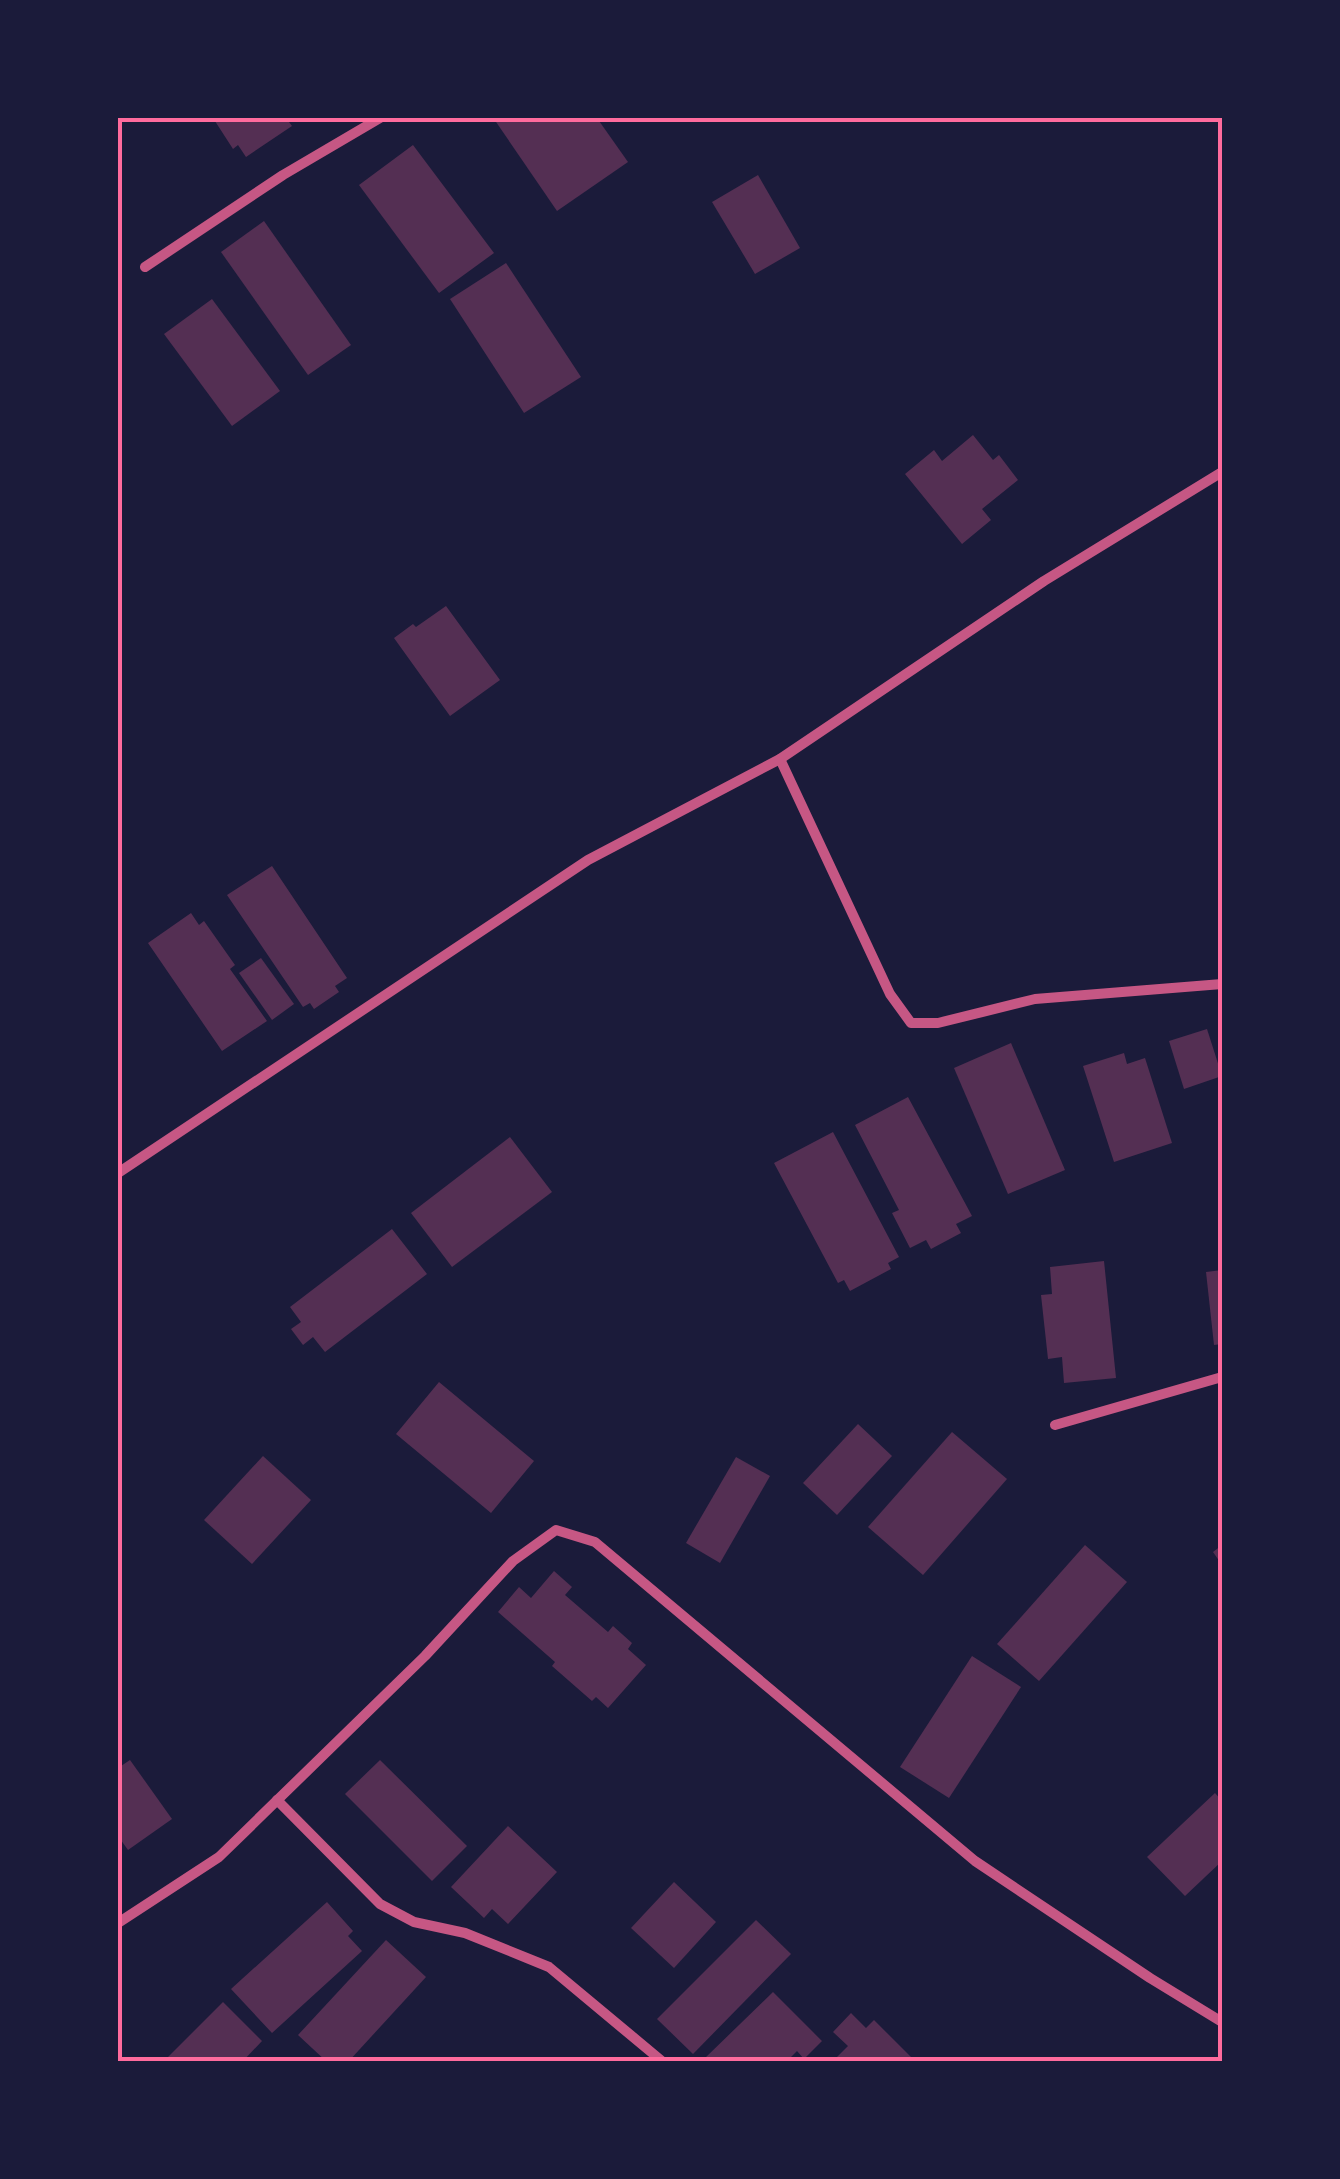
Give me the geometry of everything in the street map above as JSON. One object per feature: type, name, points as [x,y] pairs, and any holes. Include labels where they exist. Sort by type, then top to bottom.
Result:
[{"type":"street","points":[[145,267],[282,175],[380,118]]},
{"type":"street","points":[[118,1173],[588,860],[780,759],[1044,581],[1222,472]]},
{"type":"street","points":[[780,759],[890,994],[910,1024],[938,1022],[1035,999],[1222,984]]},
{"type":"street","points":[[1054,1425],[1222,1377]]},
{"type":"street","points":[[118,1922],[219,1857],[425,1656],[514,1560],[556,1530],[595,1542],[974,1861],[1222,2022]]},
{"type":"street","points":[[276,1800],[380,1904],[414,1922],[465,1933],[549,1967],[663,2062]]},
{"type":"building","points":[[213,118],[286,118],[292,126],[246,157],[238,145],[233,149]]},
{"type":"building","points":[[496,118],[597,118],[628,162],[557,211]]},
{"type":"building","points":[[413,145],[494,253],[439,293],[359,185]]},
{"type":"building","points":[[758,175],[800,248],[755,274],[712,202]]},
{"type":"building","points":[[264,221],[351,345],[308,375],[221,252]]},
{"type":"building","points":[[506,263],[581,377],[524,413],[450,299]]},
{"type":"building","points":[[212,299],[280,391],[232,426],[164,334]]},
{"type":"building","points":[[973,435],[993,460],[999,455],[1018,480],[982,509],[991,520],[962,544],[905,474],[934,450],[942,461]]},
{"type":"building","points":[[446,606],[500,680],[450,716],[394,638]]},
{"type":"building","points":[[272,866],[347,978],[335,986],[339,992],[314,1009],[310,1003],[303,1007],[227,895]]},
{"type":"building","points":[[191,913],[199,925],[204,921],[235,965],[230,969],[267,1021],[222,1051],[148,943]]},
{"type":"building","points":[[261,958],[294,1004],[272,1020],[239,973]]},
{"type":"building","points":[[1207,1029],[1222,1076],[1184,1089],[1169,1041]]},
{"type":"building","points":[[1011,1043],[1065,1170],[1008,1194],[954,1068]]},
{"type":"building","points":[[1124,1053],[1127,1064],[1145,1058],[1172,1143],[1114,1162],[1083,1066]]},
{"type":"building","points":[[908,1097],[972,1216],[956,1224],[961,1233],[931,1249],[926,1240],[910,1248],[892,1213],[899,1210],[855,1125]]},
{"type":"building","points":[[833,1132],[899,1257],[888,1263],[891,1269],[850,1291],[844,1280],[838,1283],[774,1163]]},
{"type":"building","points":[[510,1137],[552,1192],[452,1267],[411,1213]]},
{"type":"building","points":[[392,1229],[427,1274],[325,1352],[313,1337],[303,1345],[291,1329],[301,1322],[290,1307]]},
{"type":"building","points":[[1104,1261],[1116,1378],[1064,1383],[1062,1357],[1048,1359],[1041,1295],[1052,1294],[1050,1267]]},
{"type":"building","points":[[1222,1270],[1222,1344],[1214,1345],[1206,1272]]},
{"type":"building","points":[[439,1382],[534,1461],[491,1513],[396,1434]]},
{"type":"building","points":[[858,1424],[892,1456],[837,1515],[803,1483]]},
{"type":"building","points":[[952,1432],[1007,1479],[923,1575],[868,1527]]},
{"type":"building","points":[[263,1456],[311,1500],[252,1564],[204,1520]]},
{"type":"building","points":[[736,1457],[770,1476],[720,1563],[686,1543]]},
{"type":"building","points":[[1085,1545],[1127,1582],[1039,1681],[997,1644]]},
{"type":"building","points":[[1222,1545],[1222,1565],[1213,1552]]},
{"type":"building","points":[[554,1571],[572,1587],[565,1595],[608,1632],[613,1626],[632,1643],[628,1649],[646,1665],[608,1708],[596,1697],[592,1701],[498,1612],[519,1587],[531,1598]]},
{"type":"building","points":[[972,1656],[1021,1687],[949,1798],[900,1767]]},
{"type":"building","points":[[130,1760],[172,1819],[128,1850],[118,1836],[118,1768]]},
{"type":"building","points":[[380,1760],[467,1846],[432,1881],[345,1794]]},
{"type":"building","points":[[1215,1793],[1222,1801],[1222,1861],[1185,1896],[1147,1857]]},
{"type":"building","points":[[508,1826],[557,1872],[508,1924],[492,1909],[484,1918],[451,1887]]},
{"type":"building","points":[[674,1882],[716,1922],[674,1968],[631,1928]]},
{"type":"building","points":[[327,1902],[353,1931],[348,1936],[362,1951],[272,2033],[231,1989]]},
{"type":"building","points":[[756,1920],[791,1954],[693,2054],[657,2019]]},
{"type":"building","points":[[386,1940],[426,1977],[348,2062],[327,2062],[298,2035]]},
{"type":"building","points":[[773,1992],[822,2041],[804,2059],[797,2051],[786,2062],[708,2062],[705,2058]]},
{"type":"building","points":[[223,2002],[262,2041],[242,2062],[163,2062]]},
{"type":"building","points":[[851,2013],[866,2028],[874,2020],[916,2062],[832,2062],[848,2046],[833,2032]]}]
